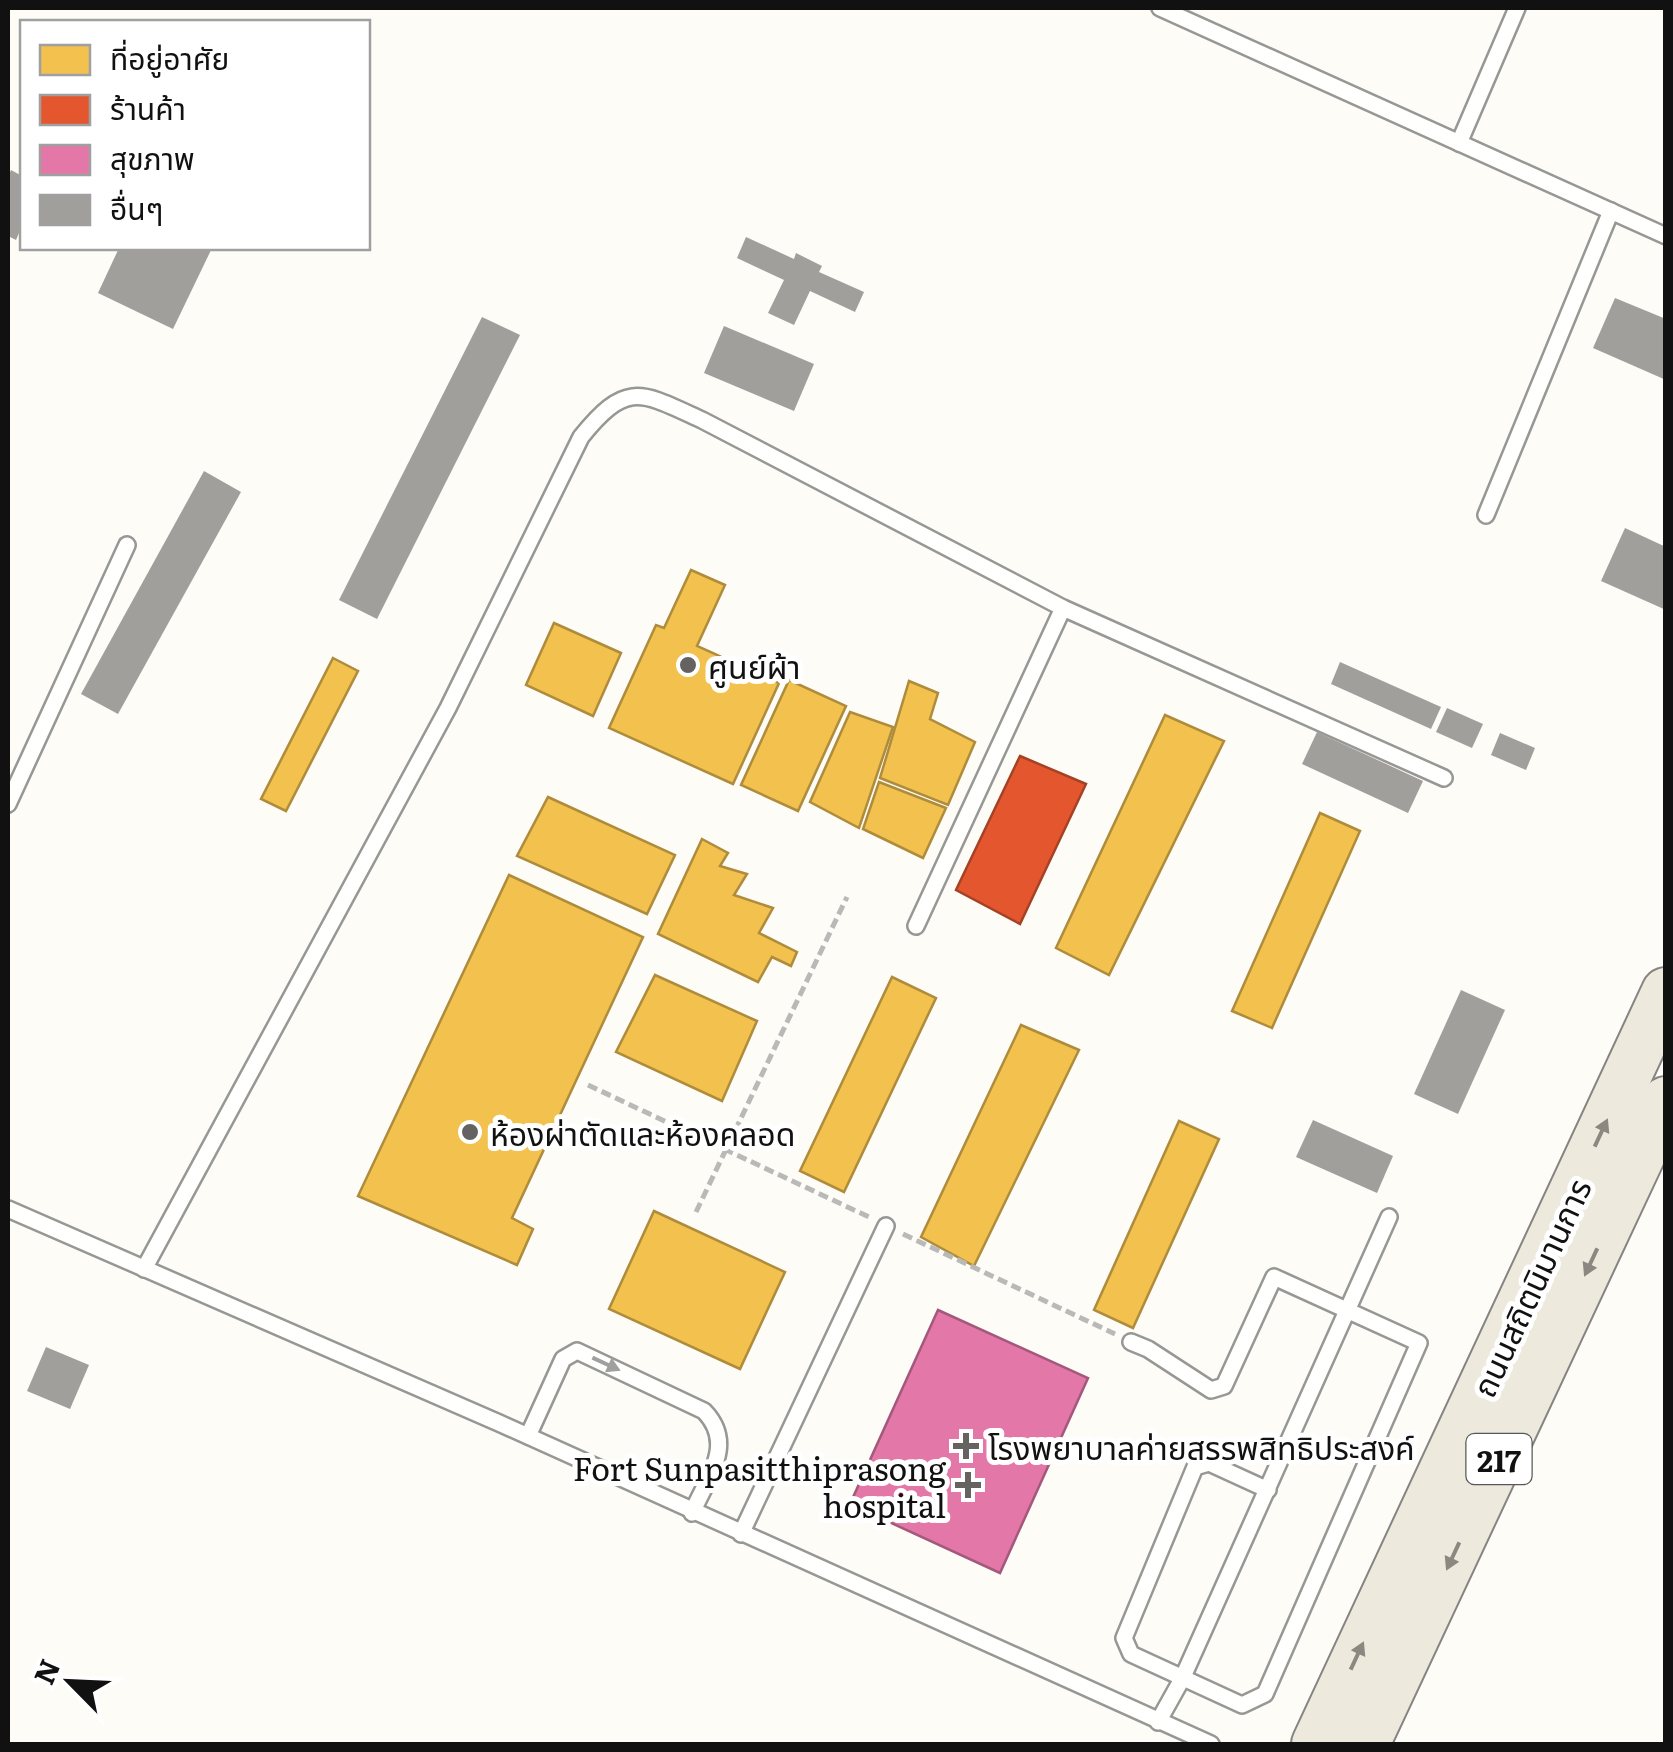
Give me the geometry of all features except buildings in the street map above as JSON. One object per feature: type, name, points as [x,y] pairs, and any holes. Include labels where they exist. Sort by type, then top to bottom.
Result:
[{"type":"main road","name":"ถนนสถิตนิมานการ","points":[[1316,1744],[1666,992]]},
{"type":"main road","name":"ถนนสถิตนิมานการ","points":[[1365,1744],[1666,1101]]},
{"type":"lane","points":[[1160,8],[1666,236]]},
{"type":"lane","points":[[1459,142],[1518,8]]},
{"type":"lane","points":[[1486,515],[1611,211]]},
{"type":"lane","points":[[144,1268],[448,708],[581,437],[606,407],[626,396],[658,400],[702,420],[1062,608],[1444,778]]},
{"type":"lane","points":[[8,804],[127,545]]},
{"type":"lane","points":[[916,926],[1062,608]]},
{"type":"lane","points":[[8,1210],[528,1436],[1211,1744]]},
{"type":"lane","points":[[1158,1722],[1182,1680],[1388,1217]]},
{"type":"lane","points":[[741,1534],[886,1226]]},
{"type":"lane","points":[[1131,1342],[1211,1390],[1224,1386],[1274,1277],[1419,1343],[1265,1694],[1242,1704],[1131,1654],[1124,1638],[1195,1466],[1210,1463],[1268,1490]]},
{"type":"lane","points":[[528,1436],[562,1360],[577,1351],[704,1411],[718,1425],[722,1445],[692,1513]]},
{"type":"path","points":[[696,1212],[847,897]]},
{"type":"path","points":[[588,1086],[1131,1342]]},
{"type":"place","name":"ศูนย์ผ้า","points":[[688,665]]},
{"type":"place","name":"ห้องผ่าตัดและห้องคลอด","points":[[470,1132]]},
{"type":"place","name":"โรงพยาบาลค่ายสรรพสิทธิประสงค์","points":[[966,1446]]},
{"type":"place","name":"Fort Sunpasitthiprasong hospital","points":[[968,1485]]}]
